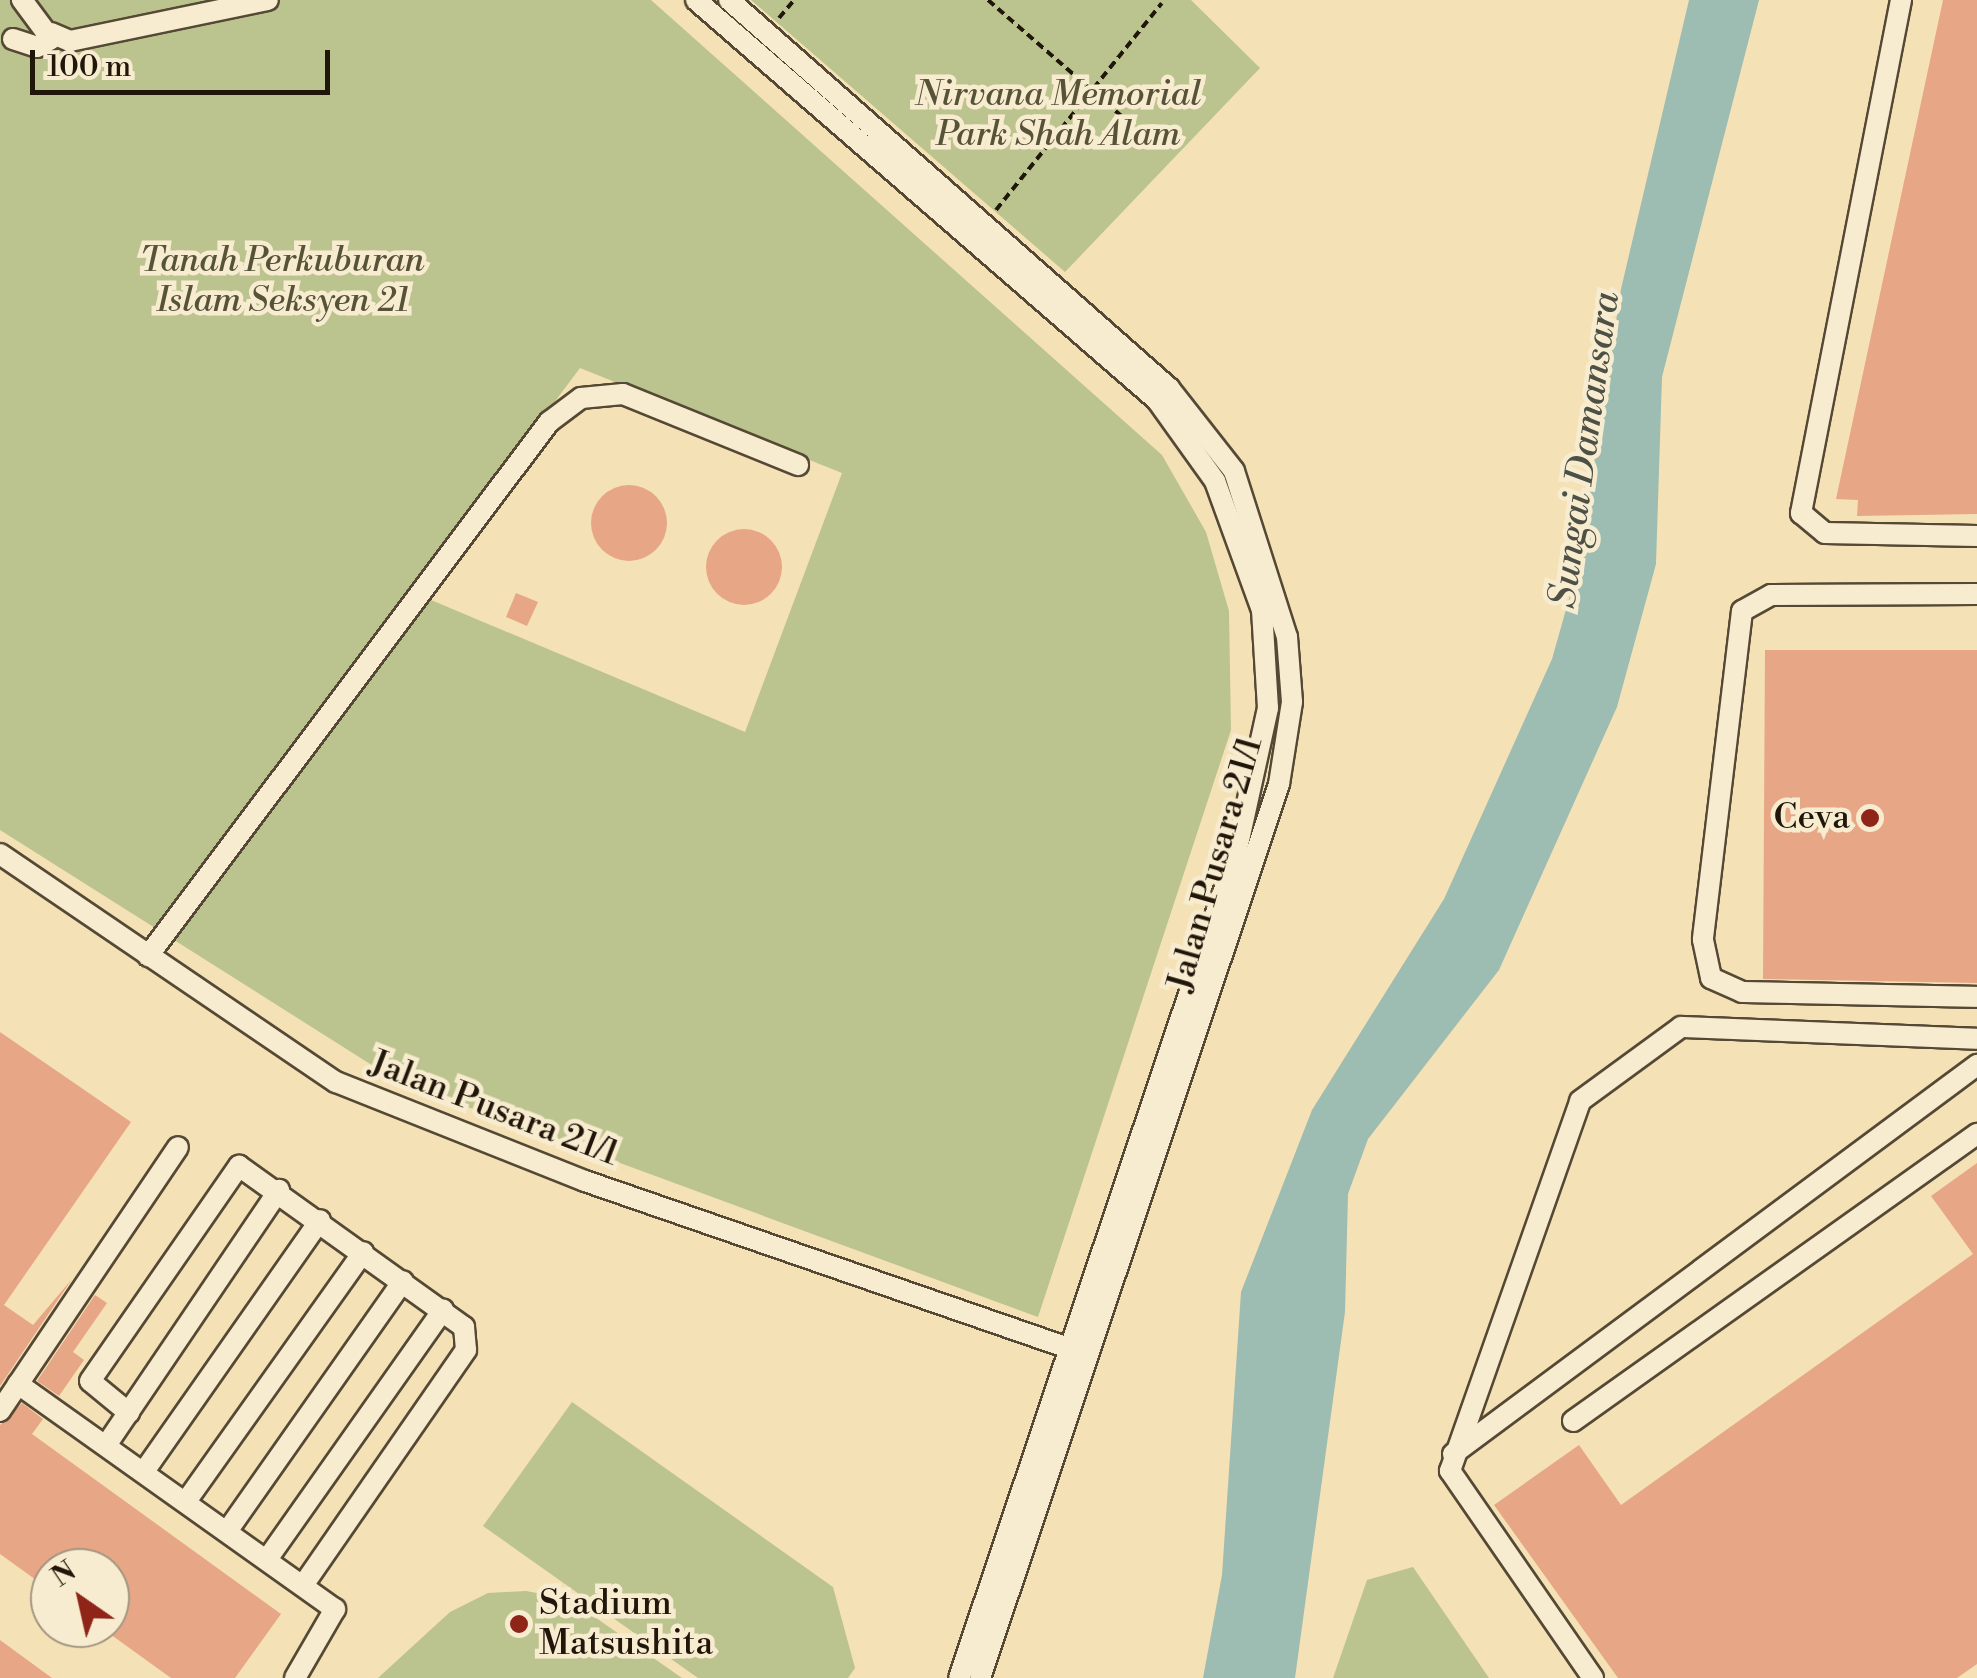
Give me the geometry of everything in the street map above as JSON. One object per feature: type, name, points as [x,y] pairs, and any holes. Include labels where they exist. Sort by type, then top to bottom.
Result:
[{"type":"street","points":[[22,0],[51,33],[70,41],[268,0]]},
{"type":"street","name":"Jalan Pusara 21/1","points":[[696,0],[1157,400],[1215,481],[1262,610],[1268,708],[1236,854],[980,1678]]},
{"type":"street","name":"Jalan Pusara 21/1","points":[[729,0],[1169,388],[1234,471],[1288,637],[1292,702],[1279,784],[1080,1352],[959,1678]]},
{"type":"street","points":[[1901,0],[1801,514],[1825,533],[1977,536]]},
{"type":"street","points":[[7,37],[37,47],[51,33]]},
{"type":"street","points":[[148,956],[549,422],[582,398],[623,394],[798,465]]},
{"type":"street","points":[[1977,594],[1772,594],[1742,611],[1703,940],[1711,978],[1742,992],[1977,997]]},
{"type":"street","name":"Jalan Pusara 21/1","points":[[0,854],[336,1082],[585,1181],[1080,1352]]},
{"type":"street","points":[[1593,1678],[1454,1487],[1452,1455],[1571,1118],[1590,1088],[1681,1026],[1977,1039]]},
{"type":"street","points":[[1452,1455],[1977,1065]]},
{"type":"street","points":[[1574,1421],[1977,1134]]},
{"type":"street","points":[[0,1411],[178,1147]]},
{"type":"street","points":[[129,1413],[90,1381],[240,1166],[320,1220],[464,1328],[466,1350],[304,1584]]},
{"type":"street","points":[[108,1444],[278,1190]]},
{"type":"street","points":[[144,1470],[320,1220]]},
{"type":"street","points":[[187,1500],[364,1252]]},
{"type":"street","points":[[228,1530],[403,1281]]},
{"type":"street","points":[[268,1558],[443,1310]]},
{"type":"street","points":[[18,1384],[187,1500],[335,1609],[295,1678]]},
{"type":"path","points":[[988,0],[1149,140]]},
{"type":"path","points":[[983,226],[1162,3]]},
{"type":"green space","name":"Tanah Perkuburan Islam Seksyen 21","points":[[0,0],[651,0],[1162,455],[1206,532],[1229,611],[1231,730],[1038,1317],[397,1081],[0,830]],"holes":[[[580,368],[842,473],[745,732],[412,592]]]},
{"type":"green space","name":"Nirvana Memorial Park Shah Alam","points":[[751,0],[1191,0],[1260,68],[1065,272]]},
{"type":"green space","points":[[572,1402],[833,1587],[855,1668],[848,1678],[698,1678],[483,1526]]},
{"type":"green space","points":[[1413,1567],[1489,1678],[1333,1678],[1367,1580]]},
{"type":"green space","name":"Stadium Matsushita","points":[[526,1591],[569,1599],[682,1678],[378,1678],[450,1612],[488,1593]]},
{"type":"water","points":[[1689,0],[1759,0],[1662,377],[1656,564],[1617,707],[1499,970],[1368,1139],[1348,1194],[1345,1312],[1295,1678],[1203,1678],[1222,1575],[1241,1292],[1312,1110],[1444,899],[1552,659],[1578,567],[1621,289]]},
{"type":"building","points":[[1943,0],[1977,0],[1977,514],[1857,516],[1858,500],[1836,499]]},
{"type":"building","points":[[629,485],[656,496],[667,523],[656,550],[629,561],[602,550],[591,523],[602,496]]},
{"type":"building","points":[[744,529],[771,540],[782,567],[771,594],[744,605],[717,594],[706,567],[717,540]]},
{"type":"building","points":[[516,593],[538,602],[527,626],[506,617]]},
{"type":"building","name":"Ceva","points":[[1765,650],[1977,650],[1977,983],[1763,979]]},
{"type":"building","points":[[0,1032],[131,1122],[4,1305],[33,1325],[72,1279],[0,1386]]},
{"type":"building","points":[[1977,1163],[1977,1664],[1957,1678],[1618,1678],[1494,1505],[1579,1445],[1621,1505],[1973,1254],[1931,1196]]},
{"type":"building","points":[[95,1295],[107,1303],[73,1352],[84,1360],[59,1396],[37,1381]]},
{"type":"building","points":[[22,1403],[43,1419],[32,1434],[281,1614],[235,1678],[171,1678],[129,1648],[130,1548],[30,1548],[30,1576],[0,1554],[0,1425]]},
{"type":"building","points":[[0,1640],[52,1678],[0,1678]]},
{"type":"place","name":"Ceva","points":[[1870,818]]},
{"type":"place","name":"Stadium Matsushita","points":[[519,1624]]},
{"type":"water label","name":"Sungai Damansara","points":[[1585,450]]}]
